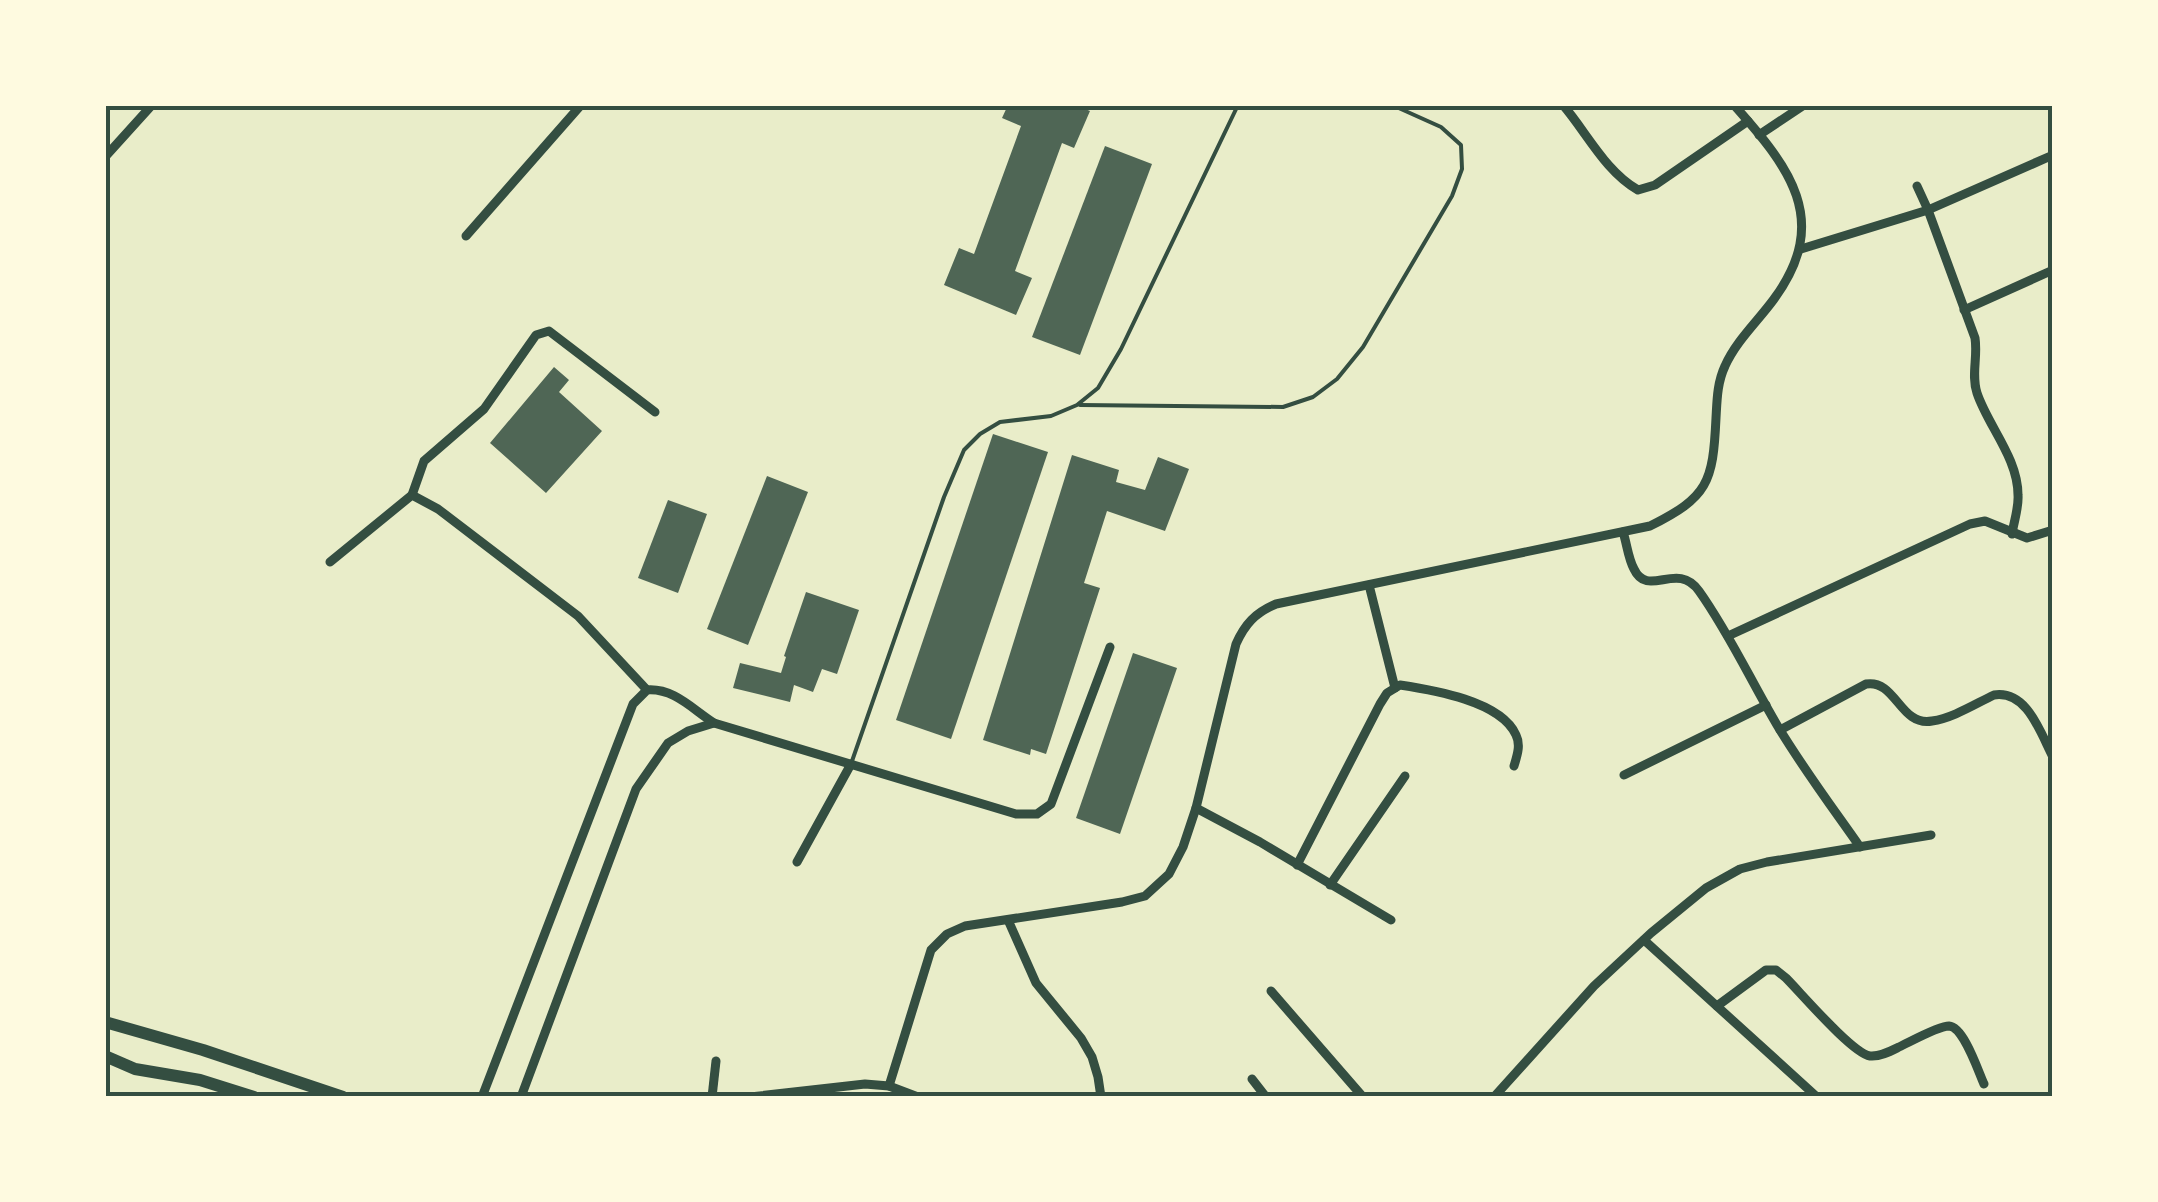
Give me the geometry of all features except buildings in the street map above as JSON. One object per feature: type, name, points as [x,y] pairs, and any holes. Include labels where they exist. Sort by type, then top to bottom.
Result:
[{"type":"main road","points":[[105,1022],[344,1097]]},
{"type":"main road","points":[[105,1056],[135,1069],[200,1080],[254,1097]]},
{"type":"street","points":[[105,158],[152,105]]},
{"type":"street","points":[[466,236],[581,105]]},
{"type":"street","points":[[1563,105],[1612,168],[1638,190],[1655,186],[1748,121]]},
{"type":"street","points":[[875,1097],[884,1086],[932,950],[946,934],[965,926],[1146,896],[1169,874],[1196,808],[1236,644],[1244,627],[1259,611],[1276,604],[1650,526],[1682,510],[1699,495],[1715,444],[1717,391],[1724,367],[1791,274],[1801,249],[1802,221],[1796,190],[1781,161],[1734,105]]},
{"type":"street","points":[[1760,134],[1804,105]]},
{"type":"street","points":[[1801,249],[1928,210],[2053,156]]},
{"type":"street","points":[[1916,186],[1978,352],[1974,378],[1978,394],[2018,484],[2012,534]]},
{"type":"street","points":[[1964,310],[2053,270]]},
{"type":"street","points":[[330,562],[412,495],[424,461],[484,408],[536,335],[550,331],[655,412]]},
{"type":"street","points":[[412,495],[438,508],[578,616],[647,690]]},
{"type":"street","points":[[1728,636],[1970,524],[1985,521],[2026,538],[2053,530]]},
{"type":"street","points":[[1624,532],[1634,572],[1644,580],[1677,577],[1688,579],[1697,588],[1780,730],[1860,847]]},
{"type":"street","points":[[1369,585],[1395,688]]},
{"type":"street","points":[[482,1097],[633,704],[647,690],[661,689],[680,697],[714,723],[1016,814],[1037,814],[1051,804],[1110,647]]},
{"type":"street","points":[[1780,730],[1876,682],[1905,712],[1930,722],[2005,694],[2023,704],[2053,757]]},
{"type":"street","points":[[1297,865],[1380,704],[1387,692],[1400,685],[1443,692],[1502,719],[1516,733],[1518,752],[1514,766]]},
{"type":"street","points":[[1624,775],[1766,705]]},
{"type":"street","points":[[521,1097],[636,789],[668,743],[688,731],[714,723]]},
{"type":"street","points":[[797,862],[851,764]]},
{"type":"street","points":[[1330,886],[1406,776]]},
{"type":"street","points":[[1196,808],[1390,920]]},
{"type":"street","points":[[1495,1096],[1594,986],[1706,888],[1740,870],[1767,862],[1932,835]]},
{"type":"street","points":[[1008,920],[1036,983],[1092,1057],[1101,1097]]},
{"type":"street","points":[[1644,940],[1816,1097]]},
{"type":"street","points":[[1717,1006],[1766,970],[1776,970],[1853,1046],[1871,1056],[1938,1029],[1949,1026],[1958,1030],[1984,1084]]},
{"type":"street","points":[[1270,991],[1363,1097]]},
{"type":"street","points":[[712,1097],[716,1061]]},
{"type":"street","points":[[1252,1079],[1266,1097]]},
{"type":"street","points":[[750,1097],[852,1085],[884,1086],[918,1097]]},
{"type":"lane","points":[[851,764],[944,496],[964,450],[1000,422],[1051,416],[1077,405],[1098,388],[1121,349],[1238,105]]},
{"type":"lane","points":[[1077,405],[1283,407],[1313,398],[1337,378],[1364,347],[1452,196],[1462,169],[1461,145],[1442,127],[1392,105]]}]
